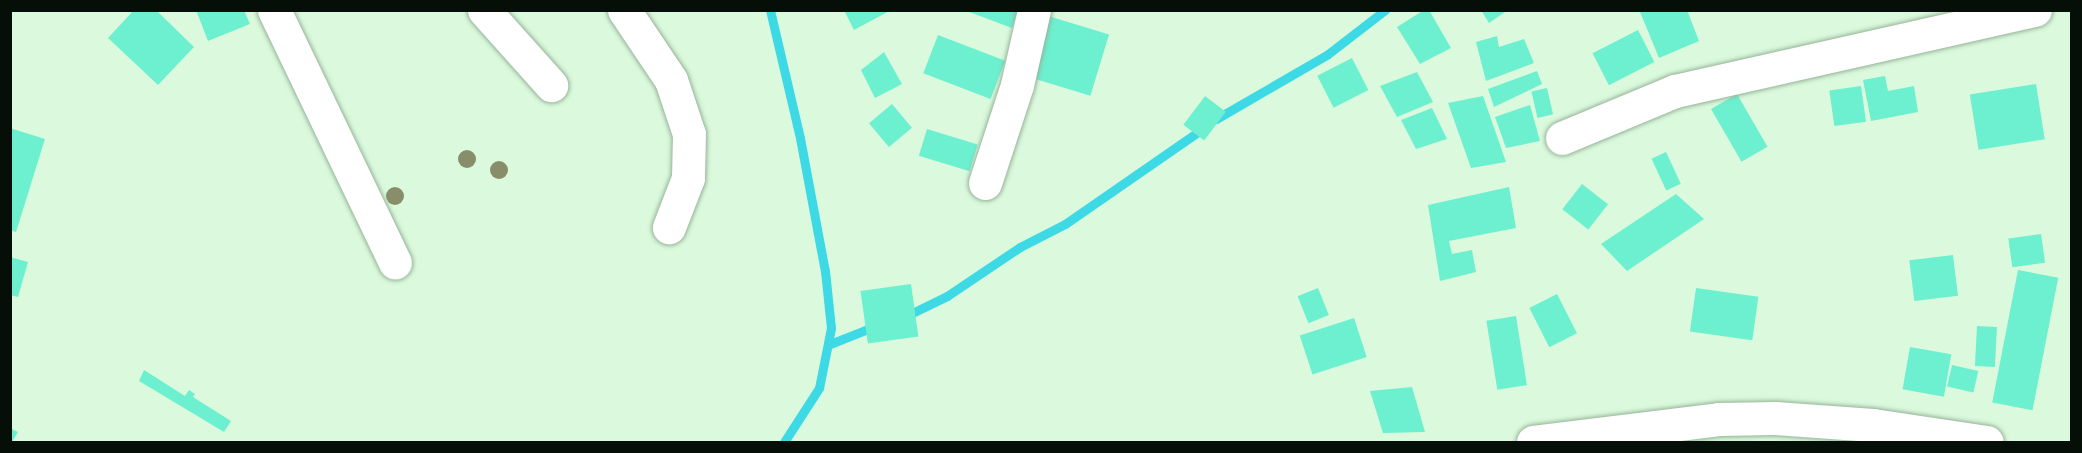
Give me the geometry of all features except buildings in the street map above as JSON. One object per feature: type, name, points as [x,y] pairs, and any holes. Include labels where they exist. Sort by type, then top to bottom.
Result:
[{"type":"street","points":[[274,10],[395,263]]},
{"type":"street","points":[[484,10],[551,85]]},
{"type":"street","points":[[624,10],[670,80],[689,134],[688,178],[669,228]]},
{"type":"street","points":[[985,183],[1017,85],[1034,10]]},
{"type":"street","points":[[1562,138],[1675,91],[2035,10]]},
{"type":"street","points":[[1533,442],[1719,419],[1775,418],[1873,425],[1987,442]]},
{"type":"waterway","points":[[770,10],[800,138],[825,271],[831,328],[819,388],[784,442]]},
{"type":"waterway","points":[[1216,119],[1328,54],[1385,10]]},
{"type":"waterway","points":[[906,316],[947,296],[1020,247],[1065,224],[1205,127]]},
{"type":"waterway","points":[[830,344],[878,325]]}]
